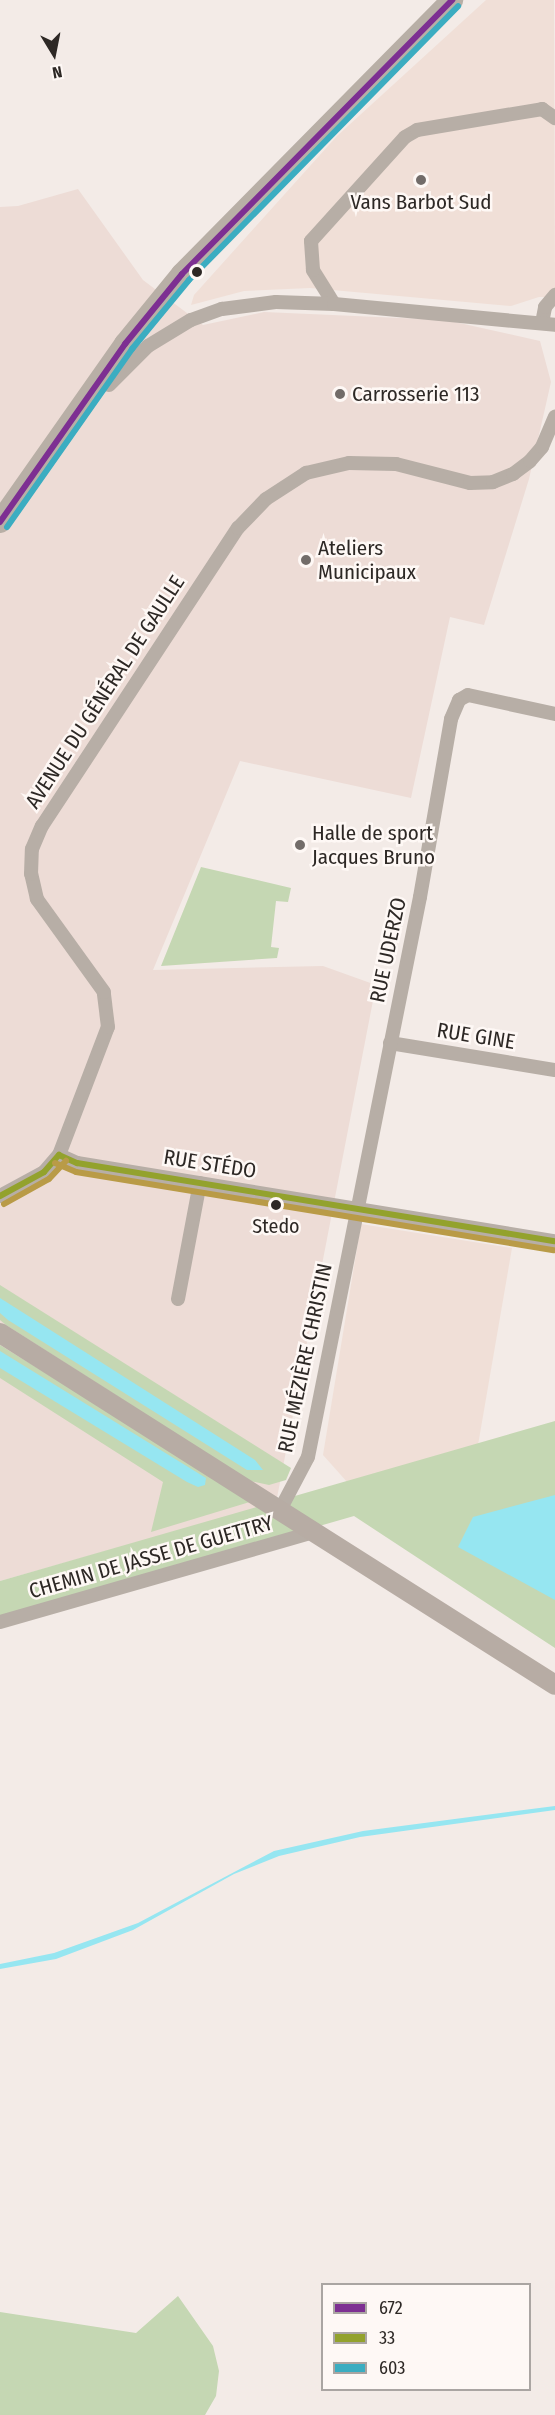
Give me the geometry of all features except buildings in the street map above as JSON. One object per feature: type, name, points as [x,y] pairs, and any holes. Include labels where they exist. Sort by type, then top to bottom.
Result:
[{"type":"main road","points":[[0,522],[143,320],[182,274],[452,0]]},
{"type":"street","points":[[334,304],[313,270],[311,241],[405,137],[417,130],[542,109],[555,118]]},
{"type":"street","points":[[80,408],[99,400],[118,372],[148,346],[191,321],[222,309],[276,302],[334,304],[549,324],[544,308],[555,295]]},
{"type":"street","name":"AVENUE DU GÉNÉRAL DE GAULLE","points":[[0,1196],[44,1172],[59,1155],[105,1041],[108,1009],[97,980],[37,898],[31,874],[32,849],[42,826],[238,528],[266,499],[306,473],[350,463],[396,464],[470,483],[493,482],[513,474],[530,461],[542,447],[555,417]]},
{"type":"street","name":"RUE UDERZO","points":[[357,1208],[451,718],[459,700],[468,695],[555,714]]},
{"type":"street","name":"RUE GINE","points":[[390,1043],[555,1070]]},
{"type":"street","name":"RUE STÉDO","points":[[59,1155],[77,1163],[555,1241]]},
{"type":"street","points":[[177,1299],[200,1183]]},
{"type":"street","name":"RUE MÉZIÈRE CHRISTIN","points":[[280,1510],[308,1457],[357,1208]]},
{"type":"street","points":[[0,1334],[555,1685]]},
{"type":"street","name":"CHEMIN DE JASSE DE GUETTRY","points":[[0,1622],[314,1532]]},
{"type":"shaded area","points":[[486,0],[554,0],[555,297],[539,297],[511,306],[310,288],[244,291],[191,305],[194,295],[337,136]]},
{"type":"shaded area","points":[[78,189],[143,280],[203,325],[264,312],[446,320],[540,341],[551,382],[529,479],[484,625],[450,617],[411,798],[240,761],[153,970],[323,966],[376,985],[276,1503],[0,1581],[0,207],[18,206]]},
{"type":"shaded area","points":[[361,1224],[512,1248],[478,1445],[348,1483],[323,1455]]},
{"type":"green space","points":[[201,867],[291,888],[288,902],[276,901],[271,947],[279,948],[277,958],[161,966]]},
{"type":"green space","points":[[0,1285],[291,1468],[286,1480],[269,1485],[250,1481],[6,1325],[0,1320]]},
{"type":"green space","points":[[0,1345],[253,1501],[151,1532],[163,1482],[0,1378]]},
{"type":"green space","points":[[555,1421],[555,1648],[354,1516],[0,1618],[0,1581]]},
{"type":"green space","points":[[178,2296],[213,2346],[219,2371],[216,2396],[205,2415],[0,2415],[0,2312],[136,2333]]},
{"type":"water","points":[[0,1298],[255,1460],[263,1470],[247,1470],[8,1320],[0,1313]]},
{"type":"water","points":[[0,1351],[206,1478],[205,1485],[198,1487],[187,1482],[0,1368]]},
{"type":"water","points":[[555,1495],[555,1600],[458,1547],[473,1517]]},
{"type":"water","points":[[555,1806],[555,1810],[360,1837],[279,1856],[234,1874],[133,1930],[56,1959],[0,1969],[0,1964],[54,1953],[138,1923],[274,1851],[363,1831]]},
{"type":"transit line","name":"672","points":[[0,522],[125,344],[182,274],[452,0]]},
{"type":"transit line","name":"603","points":[[7,527],[132,349],[189,280],[458,6]]},
{"type":"transit line","name":"33","points":[[59,1155],[77,1163],[555,1241]]},
{"type":"transit line","name":"33","points":[[0,1196],[44,1172],[59,1155]]},
{"type":"transit line","points":[[4,1204],[49,1179],[66,1161]]},
{"type":"transit line","points":[[55,1163],[76,1172],[554,1250]]},
{"type":"place","name":"Vans Barbot Sud","points":[[421,180]]},
{"type":"place","name":"Carrosserie 113","points":[[340,394]]},
{"type":"place","name":"Ateliers Municipaux","points":[[306,560]]},
{"type":"place","name":"Halle de sport Jacques Bruno","points":[[300,845]]},
{"type":"place","name":"Stedo","points":[[276,1205]]}]
